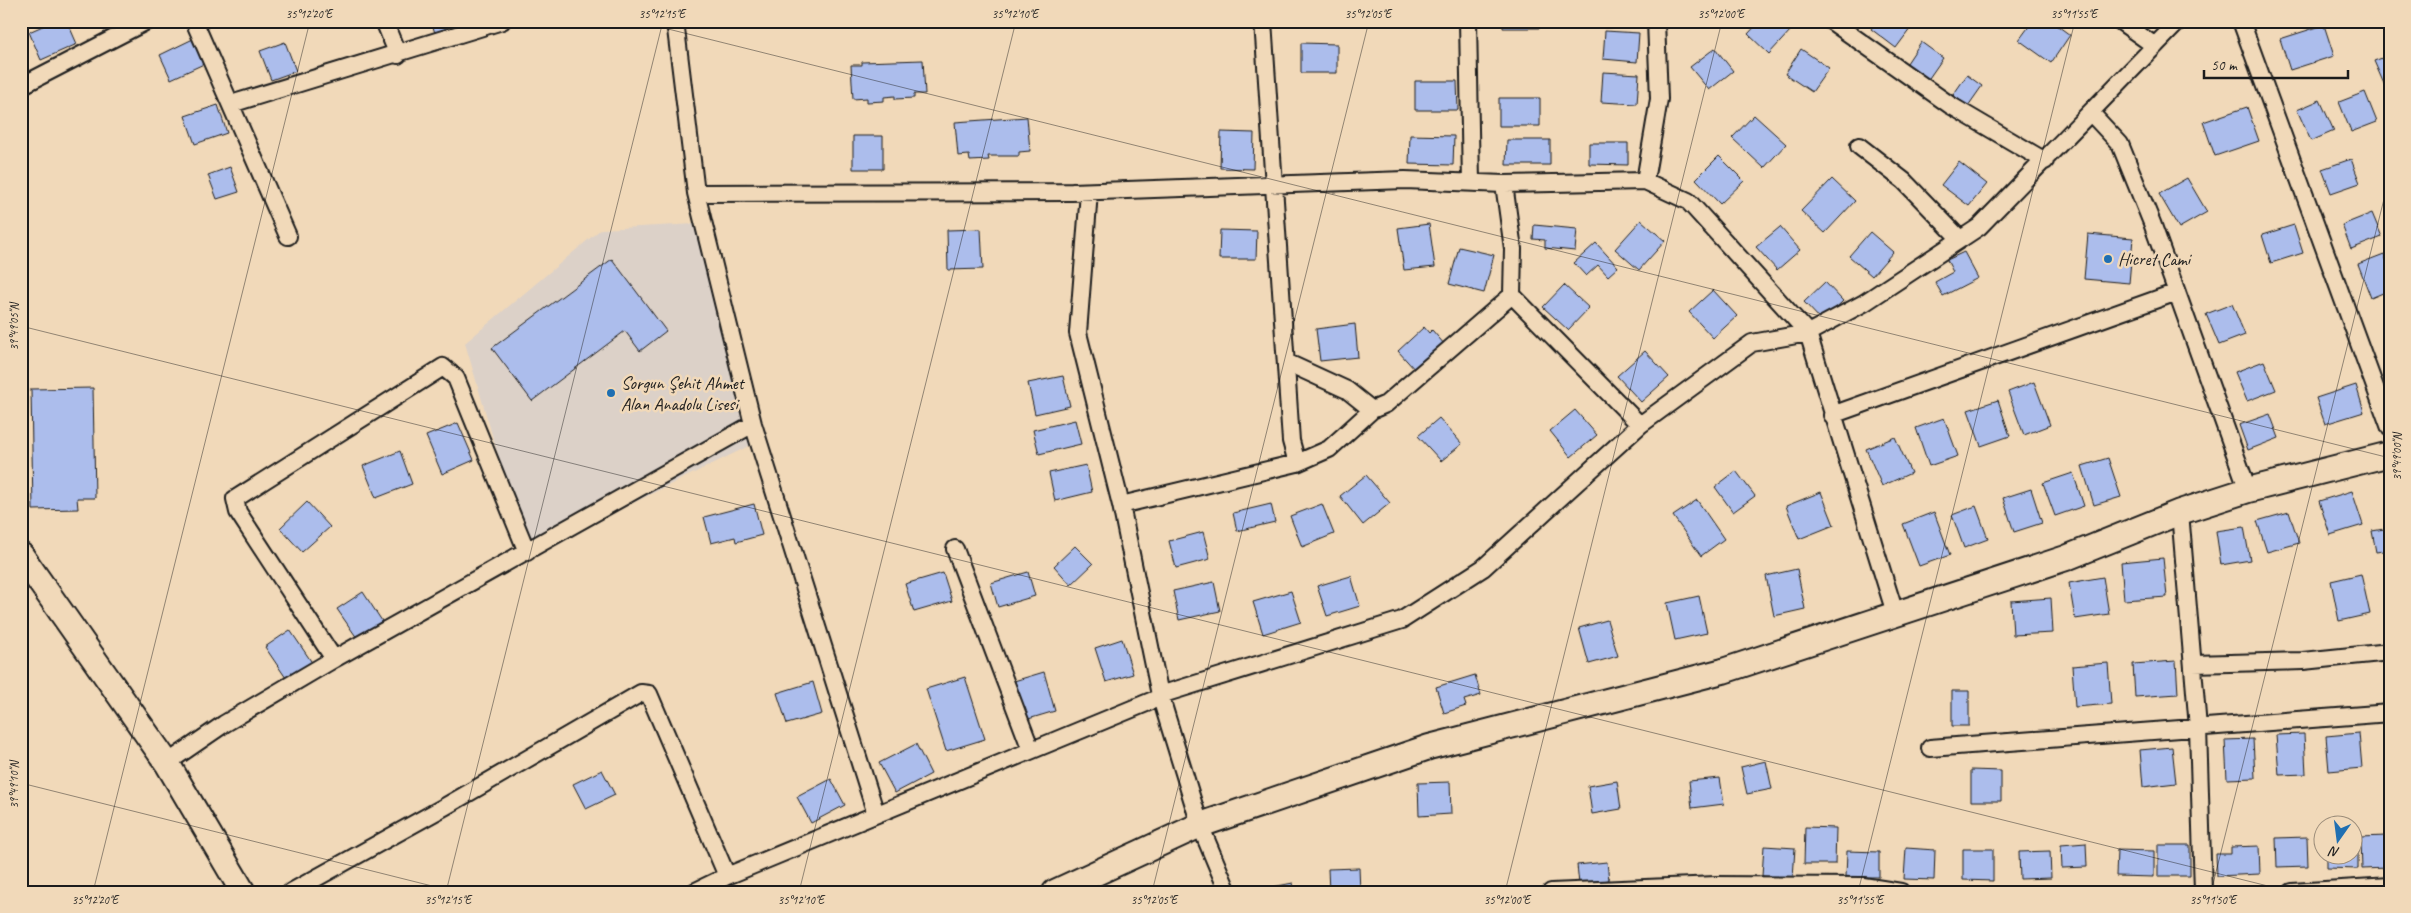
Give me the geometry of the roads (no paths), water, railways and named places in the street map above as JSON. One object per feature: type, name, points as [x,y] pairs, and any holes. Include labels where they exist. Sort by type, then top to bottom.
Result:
[{"type":"street","points":[[21,86],[147,21]]},
{"type":"street","points":[[194,21],[288,236]]},
{"type":"street","points":[[384,21],[398,55]]},
{"type":"street","points":[[231,104],[398,55],[502,21]]},
{"type":"street","points":[[675,21],[696,193],[753,424],[876,814]]},
{"type":"street","points":[[1263,21],[1291,441],[1297,463]]},
{"type":"street","points":[[1468,21],[1471,183]]},
{"type":"street","points":[[1645,180],[1659,99],[1656,21]]},
{"type":"street","points":[[1831,21],[1950,105],[2045,161]]},
{"type":"street","points":[[2120,21],[2155,46]]},
{"type":"street","points":[[694,892],[727,876],[1156,699],[1160,695],[1402,620],[1483,568],[1640,425],[1752,344],[1808,333],[1864,303],[1979,227],[2179,21]]},
{"type":"street","points":[[2241,21],[2390,428]]},
{"type":"street","points":[[2091,113],[2120,144],[2152,223],[2248,490]]},
{"type":"street","points":[[1859,146],[1904,181],[1960,239]]},
{"type":"street","points":[[696,193],[1089,192],[1405,180],[1504,184],[1645,180],[1688,201],[1808,333],[1895,613]]},
{"type":"street","points":[[1504,184],[1513,249],[1512,295],[1640,425]]},
{"type":"street","points":[[1089,192],[1078,333],[1121,505],[1160,695],[1200,825],[1228,892]]},
{"type":"street","points":[[1832,415],[2177,292]]},
{"type":"street","points":[[1121,505],[1297,463],[1328,449],[1372,410],[1386,404],[1512,295]]},
{"type":"street","points":[[1286,362],[1347,390],[1372,410]]},
{"type":"street","points":[[334,659],[238,512],[235,499],[443,367],[456,378],[527,552]]},
{"type":"street","points":[[167,763],[224,724],[334,659],[753,424]]},
{"type":"street","points":[[1055,892],[1200,825],[1429,747],[1723,671],[2066,558],[2180,512],[2248,490],[2390,454]]},
{"type":"street","points":[[2180,512],[2198,728],[2203,892]]},
{"type":"street","points":[[955,549],[1031,750]]},
{"type":"street","points":[[21,555],[167,763],[243,892]]},
{"type":"street","points":[[2193,664],[2303,661],[2390,652]]},
{"type":"street","points":[[290,892],[446,806],[641,693],[649,694],[727,876]]},
{"type":"street","points":[[1930,748],[2390,713]]},
{"type":"street","points":[[2292,892],[2390,886]]},
{"type":"street","points":[[1551,892],[1716,888],[1863,889],[1901,892]]},
{"type":"place","name":"Hicret Cami","points":[[2108,259]]},
{"type":"place","name":"Sorgun Şehit Ahmet Alan Anadolu Lisesi","points":[[611,393]]}]
